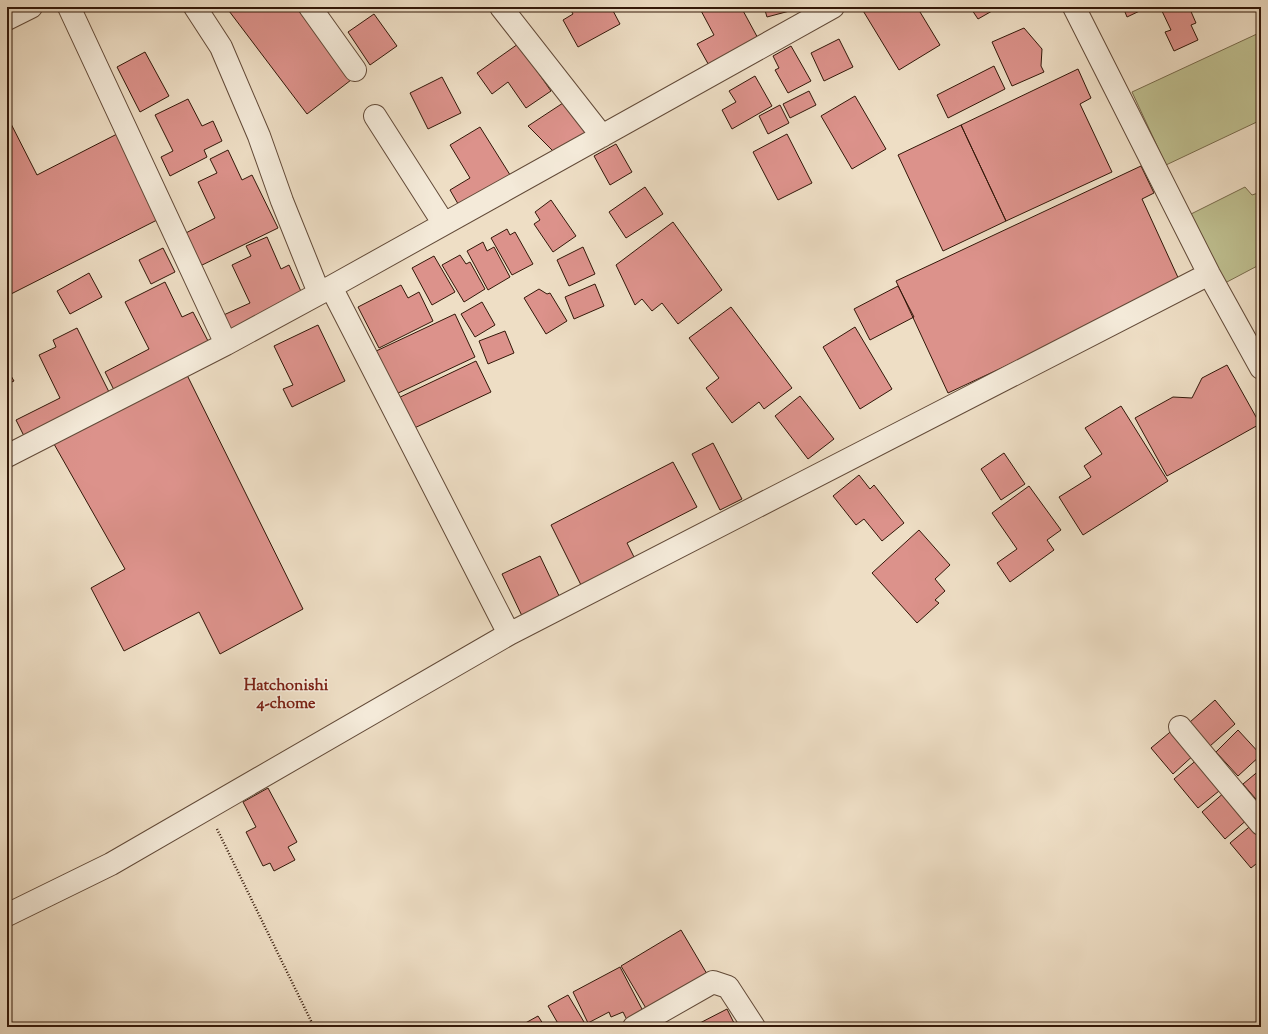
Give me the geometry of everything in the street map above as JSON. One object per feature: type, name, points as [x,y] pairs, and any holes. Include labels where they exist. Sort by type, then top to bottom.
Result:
[{"type":"street","points":[[7,20],[31,7]]},
{"type":"street","points":[[69,7],[226,344]]},
{"type":"street","points":[[195,7],[221,47],[260,136],[282,201],[325,290],[509,634]]},
{"type":"street","points":[[310,7],[355,70]]},
{"type":"street","points":[[501,7],[602,136]]},
{"type":"street","points":[[7,456],[226,344],[834,7]]},
{"type":"street","points":[[1074,7],[1209,274],[1261,368]]},
{"type":"street","points":[[375,116],[444,224]]},
{"type":"street","points":[[7,916],[111,864],[509,634],[1209,274]]},
{"type":"street","points":[[1180,727],[1261,824]]},
{"type":"street","points":[[634,1027],[713,982],[728,987],[754,1027]]},
{"type":"path","points":[[207,808],[314,1027]]},
{"type":"green space","points":[[1259,33],[1261,38],[1261,120],[1166,165],[1132,92]]},
{"type":"green space","points":[[1245,187],[1252,195],[1261,192],[1261,264],[1225,283],[1189,215]]},
{"type":"building","points":[[226,7],[296,7],[351,80],[307,114]]},
{"type":"building","points":[[569,7],[611,7],[620,24],[578,47],[563,20],[573,14]]},
{"type":"building","points":[[699,7],[741,7],[760,42],[711,69],[697,44],[714,35]]},
{"type":"building","points":[[764,7],[796,7],[797,9],[767,17]]},
{"type":"building","points":[[866,7],[917,7],[940,45],[899,70],[862,9]]},
{"type":"building","points":[[970,7],[999,7],[978,19]]},
{"type":"building","points":[[1123,7],[1148,7],[1127,17]]},
{"type":"building","points":[[1166,7],[1189,7],[1196,23],[1191,25],[1198,40],[1174,51],[1165,32],[1171,30],[1161,9]]},
{"type":"building","points":[[374,14],[397,46],[370,65],[348,32]]},
{"type":"building","points":[[1024,28],[1042,49],[1041,66],[1044,72],[1012,86],[992,42]]},
{"type":"building","points":[[839,39],[853,67],[824,81],[811,53]]},
{"type":"building","points":[[518,44],[551,91],[526,108],[508,82],[492,94],[477,73]]},
{"type":"building","points":[[791,46],[811,81],[788,93],[775,70],[779,68],[773,56]]},
{"type":"building","points":[[145,52],[169,96],[140,112],[117,67]]},
{"type":"building","points":[[994,66],[1005,89],[948,118],[937,95]]},
{"type":"building","points":[[1078,69],[1091,98],[1080,104],[1112,172],[1006,221],[961,125]]},
{"type":"building","points":[[755,76],[772,106],[732,129],[722,110],[736,102],[729,91]]},
{"type":"building","points":[[442,77],[461,113],[428,129],[410,93]]},
{"type":"building","points":[[809,91],[816,105],[790,118],[783,104]]},
{"type":"building","points":[[855,96],[886,149],[852,169],[821,116]]},
{"type":"building","points":[[188,99],[202,126],[213,121],[222,141],[204,150],[207,157],[170,176],[161,157],[173,151],[155,115]]},
{"type":"building","points":[[563,103],[592,133],[557,155],[528,126]]},
{"type":"building","points":[[780,105],[789,123],[768,134],[759,116]]},
{"type":"building","points":[[7,116],[37,175],[117,134],[159,219],[11,294],[7,286]]},
{"type":"building","points":[[961,125],[1006,221],[943,251],[898,155]]},
{"type":"building","points":[[480,127],[512,178],[461,209],[450,190],[470,178],[450,145]]},
{"type":"building","points":[[787,134],[812,183],[778,200],[753,152]]},
{"type":"building","points":[[616,144],[632,172],[610,185],[594,156]]},
{"type":"building","points":[[228,150],[242,180],[252,175],[278,228],[196,268],[180,236],[215,218],[198,182],[217,173],[210,159]]},
{"type":"building","points":[[1141,166],[1154,193],[1142,199],[1181,284],[948,393],[896,281]]},
{"type":"building","points":[[645,187],[663,214],[626,238],[609,212]]},
{"type":"building","points":[[551,200],[576,236],[553,252],[534,224],[540,220],[535,212]]},
{"type":"building","points":[[673,222],[722,290],[678,324],[662,303],[652,311],[642,299],[635,305],[616,265]]},
{"type":"building","points":[[507,229],[510,235],[515,232],[533,264],[512,275],[491,238]]},
{"type":"building","points":[[267,237],[281,269],[289,265],[304,298],[225,335],[217,318],[250,303],[232,265],[251,256],[246,246]]},
{"type":"building","points":[[483,242],[487,251],[494,247],[510,277],[488,290],[467,251]]},
{"type":"building","points":[[583,247],[595,274],[569,286],[557,260]]},
{"type":"building","points":[[163,248],[175,272],[151,284],[139,260]]},
{"type":"building","points":[[460,255],[466,264],[470,262],[485,289],[464,302],[442,265]]},
{"type":"building","points":[[434,256],[455,292],[432,305],[412,268]]},
{"type":"building","points":[[89,273],[102,297],[70,314],[57,291]]},
{"type":"building","points":[[165,282],[182,317],[193,312],[208,341],[117,396],[105,372],[149,349],[125,302]]},
{"type":"building","points":[[595,284],[604,306],[574,319],[565,297]]},
{"type":"building","points":[[401,285],[408,298],[419,292],[433,321],[379,348],[358,307]]},
{"type":"building","points":[[898,286],[914,317],[870,340],[854,309]]},
{"type":"building","points":[[539,289],[547,294],[550,293],[567,321],[546,334],[524,298]]},
{"type":"building","points":[[482,302],[495,325],[475,337],[461,314]]},
{"type":"building","points":[[731,307],[792,388],[764,409],[759,402],[732,423],[706,388],[719,378],[689,338]]},
{"type":"building","points":[[455,314],[475,357],[394,395],[374,352]]},
{"type":"building","points":[[318,325],[345,381],[292,407],[283,389],[293,385],[274,346]]},
{"type":"building","points":[[855,327],[892,389],[860,409],[823,347]]},
{"type":"building","points":[[77,328],[111,396],[25,438],[16,420],[60,398],[39,355],[56,347],[53,340]]},
{"type":"building","points":[[505,331],[514,353],[488,364],[479,341]]},
{"type":"building","points":[[476,361],[491,392],[408,431],[394,400]]},
{"type":"building","points":[[1227,365],[1260,424],[1167,476],[1135,418],[1173,397],[1192,398],[1202,378]]},
{"type":"building","points":[[7,369],[14,381],[7,384]]},
{"type":"building","points":[[186,373],[303,609],[220,654],[199,612],[124,651],[91,588],[125,569],[50,437]]},
{"type":"building","points":[[800,396],[834,439],[808,459],[775,416]]},
{"type":"building","points":[[1121,406],[1168,481],[1083,535],[1059,497],[1091,477],[1084,466],[1102,454],[1085,428]]},
{"type":"building","points":[[713,443],[742,499],[720,510],[692,454]]},
{"type":"building","points":[[1004,453],[1025,484],[1001,500],[981,469]]},
{"type":"building","points":[[673,462],[697,507],[627,543],[634,557],[581,585],[551,525]]},
{"type":"building","points":[[859,475],[870,489],[874,485],[904,523],[882,541],[864,519],[856,525],[833,496]]},
{"type":"building","points":[[1029,486],[1061,530],[1047,540],[1054,550],[1010,582],[997,563],[1017,549],[992,513]]},
{"type":"building","points":[[919,530],[950,565],[935,579],[945,591],[935,600],[939,603],[917,623],[872,573]]},
{"type":"building","points":[[540,556],[561,600],[523,618],[502,574]]},
{"type":"building","points":[[1215,700],[1235,724],[1210,746],[1190,722]]},
{"type":"building","points":[[1175,728],[1196,753],[1173,774],[1151,748]]},
{"type":"building","points":[[1238,730],[1261,755],[1238,776],[1216,752]]},
{"type":"building","points":[[1199,758],[1224,787],[1198,808],[1174,779]]},
{"type":"building","points":[[1261,769],[1261,805],[1243,784]]},
{"type":"building","points":[[268,788],[297,842],[288,847],[295,860],[274,871],[270,863],[263,866],[246,832],[256,827],[243,802]]},
{"type":"building","points":[[1226,791],[1249,818],[1225,839],[1202,812]]},
{"type":"building","points":[[1254,823],[1261,831],[1261,860],[1251,868],[1230,843]]},
{"type":"building","points":[[681,930],[707,974],[647,1010],[621,966]]},
{"type":"building","points":[[620,967],[643,1011],[627,1020],[623,1012],[611,1017],[609,1012],[588,1023],[573,992]]},
{"type":"building","points":[[568,995],[587,1027],[560,1027],[548,1006]]},
{"type":"building","points":[[727,1009],[736,1027],[699,1027],[698,1024]]},
{"type":"building","points":[[538,1016],[545,1027],[520,1026]]},
{"type":"district","name":"Hatchonishi 4-chome","points":[[286,693]]}]
